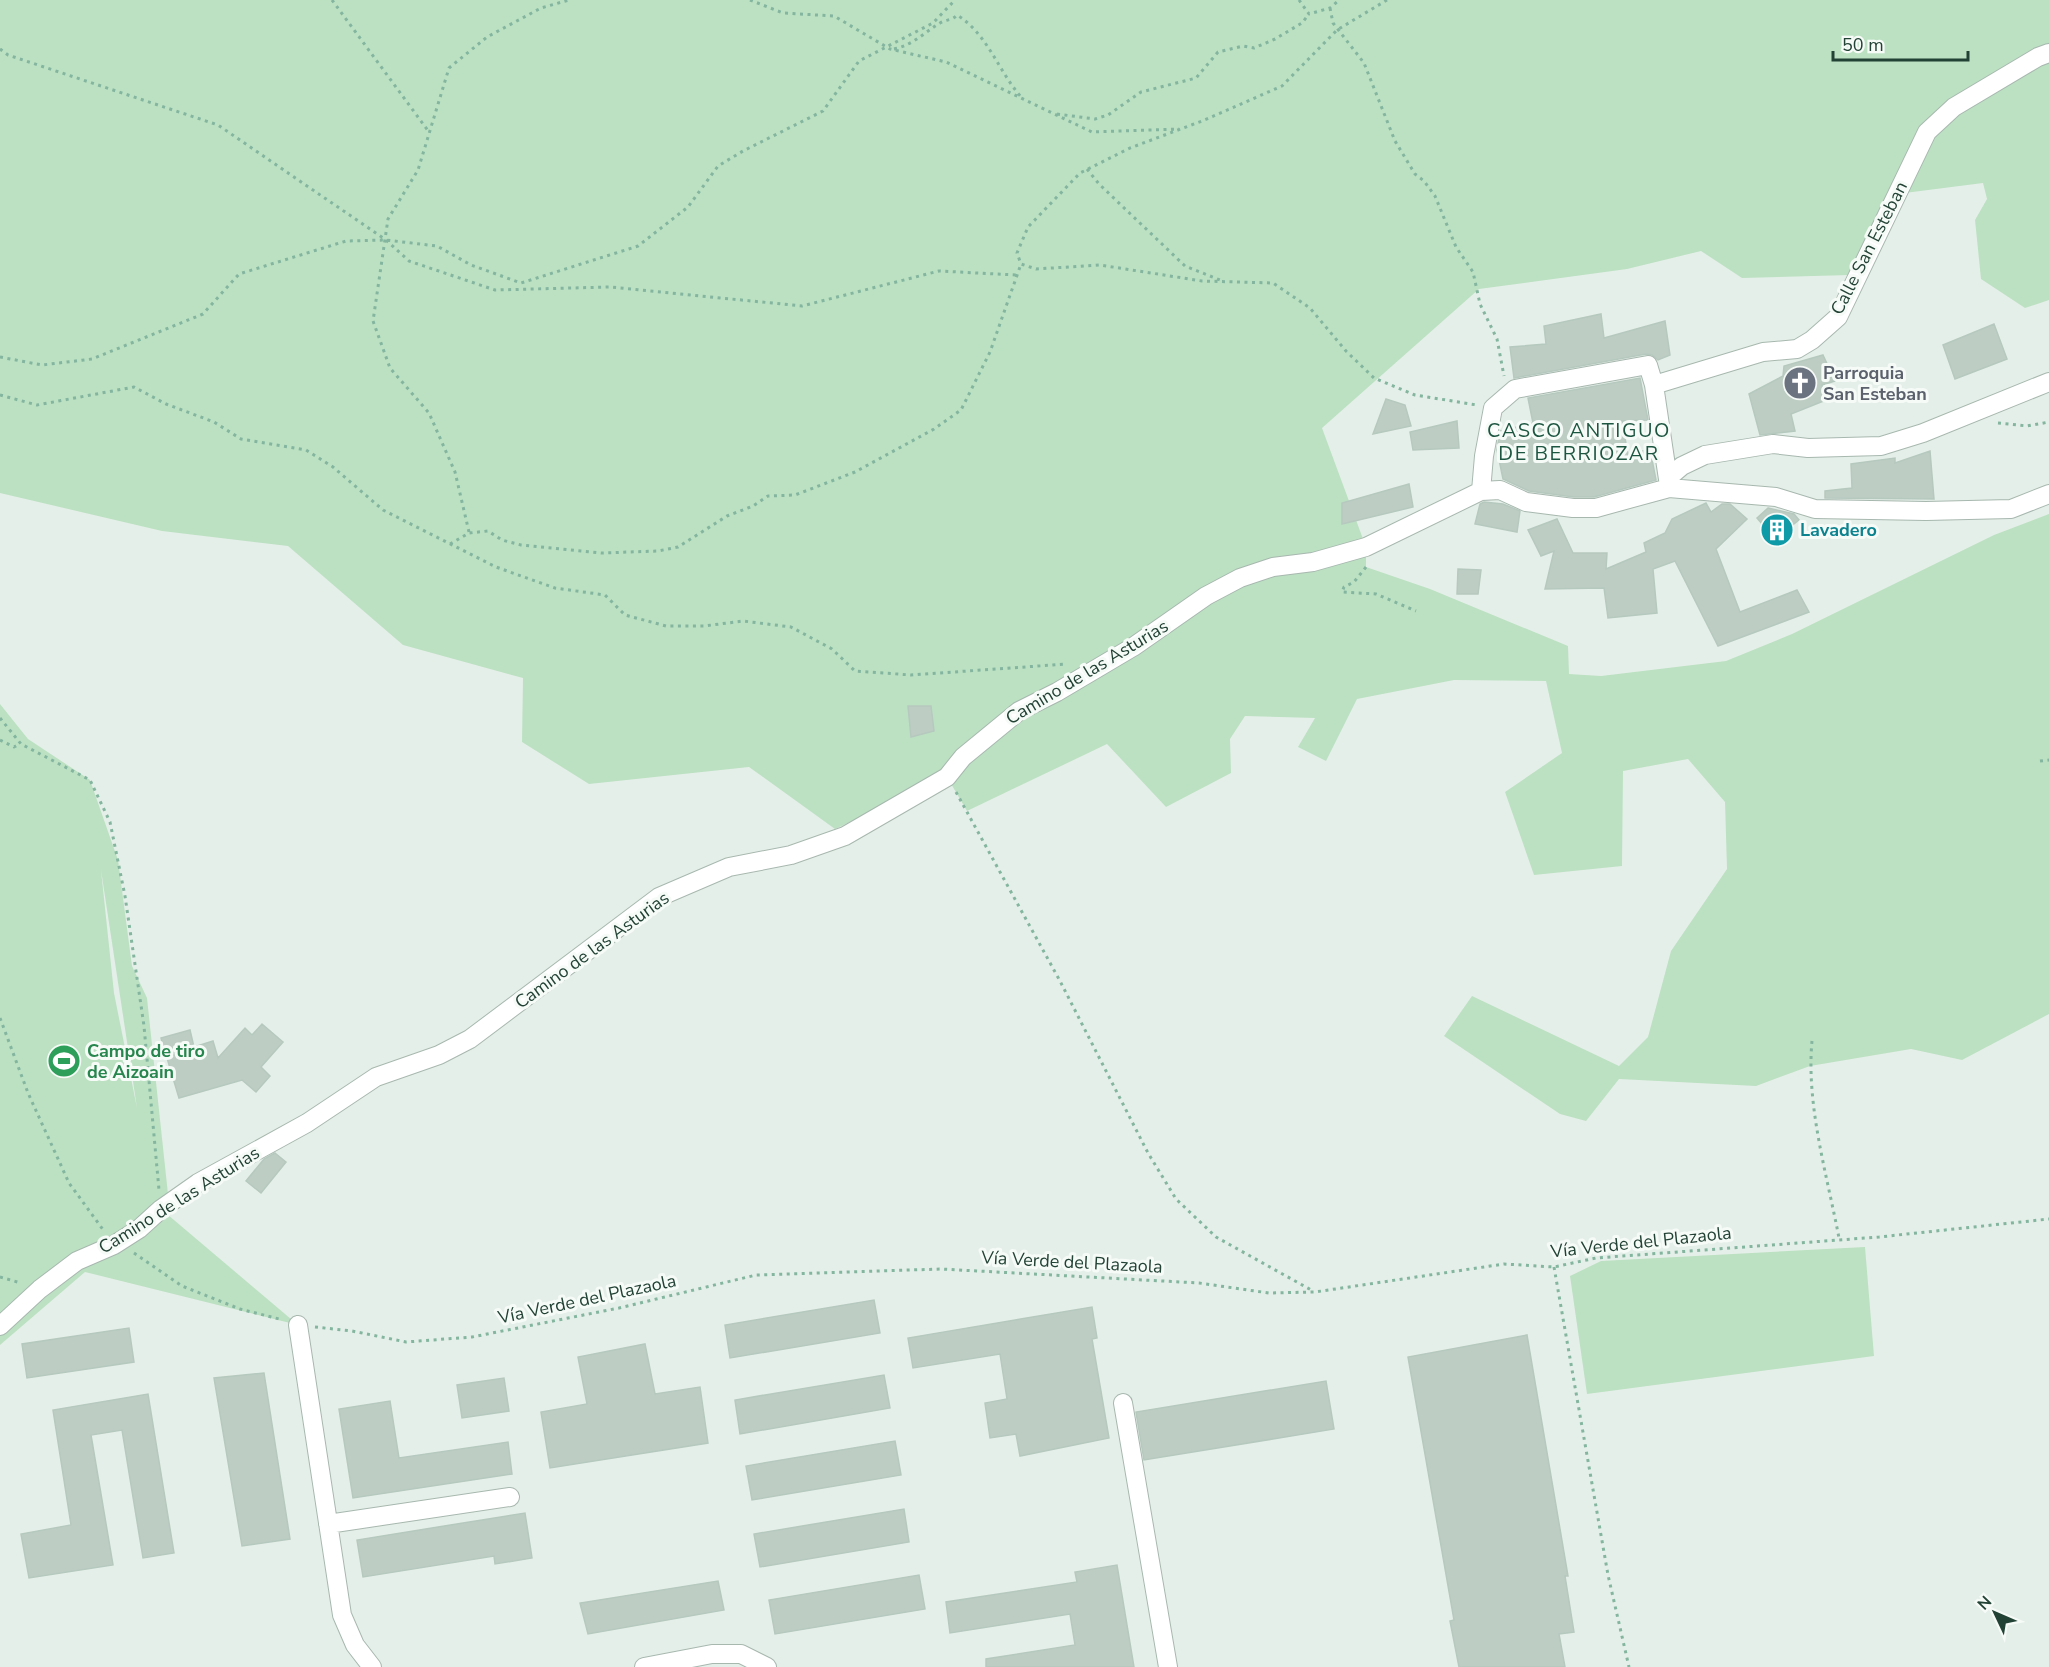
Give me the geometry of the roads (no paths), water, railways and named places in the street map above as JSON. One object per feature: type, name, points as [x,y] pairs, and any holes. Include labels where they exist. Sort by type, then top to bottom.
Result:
[{"type":"street","name":"Calle San Esteban","points":[[1654,385],[1763,352],[1797,349],[1812,340],[1838,316],[1927,132],[1954,107],[2038,57],[2049,53]]},
{"type":"street","points":[[1669,483],[1654,385],[1648,365],[1515,389],[1493,408],[1481,491],[1500,490],[1537,505],[1596,508],[1669,483],[1776,496],[1815,509],[1926,512],[2011,509],[2049,494]]},
{"type":"street","points":[[1669,483],[1682,466],[1706,455],[1773,444],[1808,448],[1881,446],[2049,382]]},
{"type":"street","name":"Camino de las Asturias","points":[[0,1326],[40,1289],[77,1261],[114,1245],[139,1229],[161,1209],[232,1162],[307,1123],[376,1077],[439,1055],[470,1039],[659,897],[729,867],[791,855],[845,836],[947,777],[963,757],[1018,711],[1057,692],[1133,647],[1206,596],[1240,578],[1273,567],[1313,562],[1366,547],[1481,491]]},
{"type":"street","points":[[298,1325],[342,1615],[356,1645],[372,1667]]},
{"type":"street","points":[[1123,1403],[1168,1667]]},
{"type":"street","points":[[328,1524],[510,1497]]},
{"type":"street","points":[[645,1667],[712,1654],[741,1654],[767,1667]]},
{"type":"place","name":"Parroquia San Esteban","points":[[1800,383]]},
{"type":"place","name":"Lavadero","points":[[1777,530]]},
{"type":"place","name":"Campo de tiro de Aizoain","points":[[64,1061]]},
{"type":"district","name":"CASCO ANTIGUO DE BERRIOZAR","points":[[1579,442]]}]
